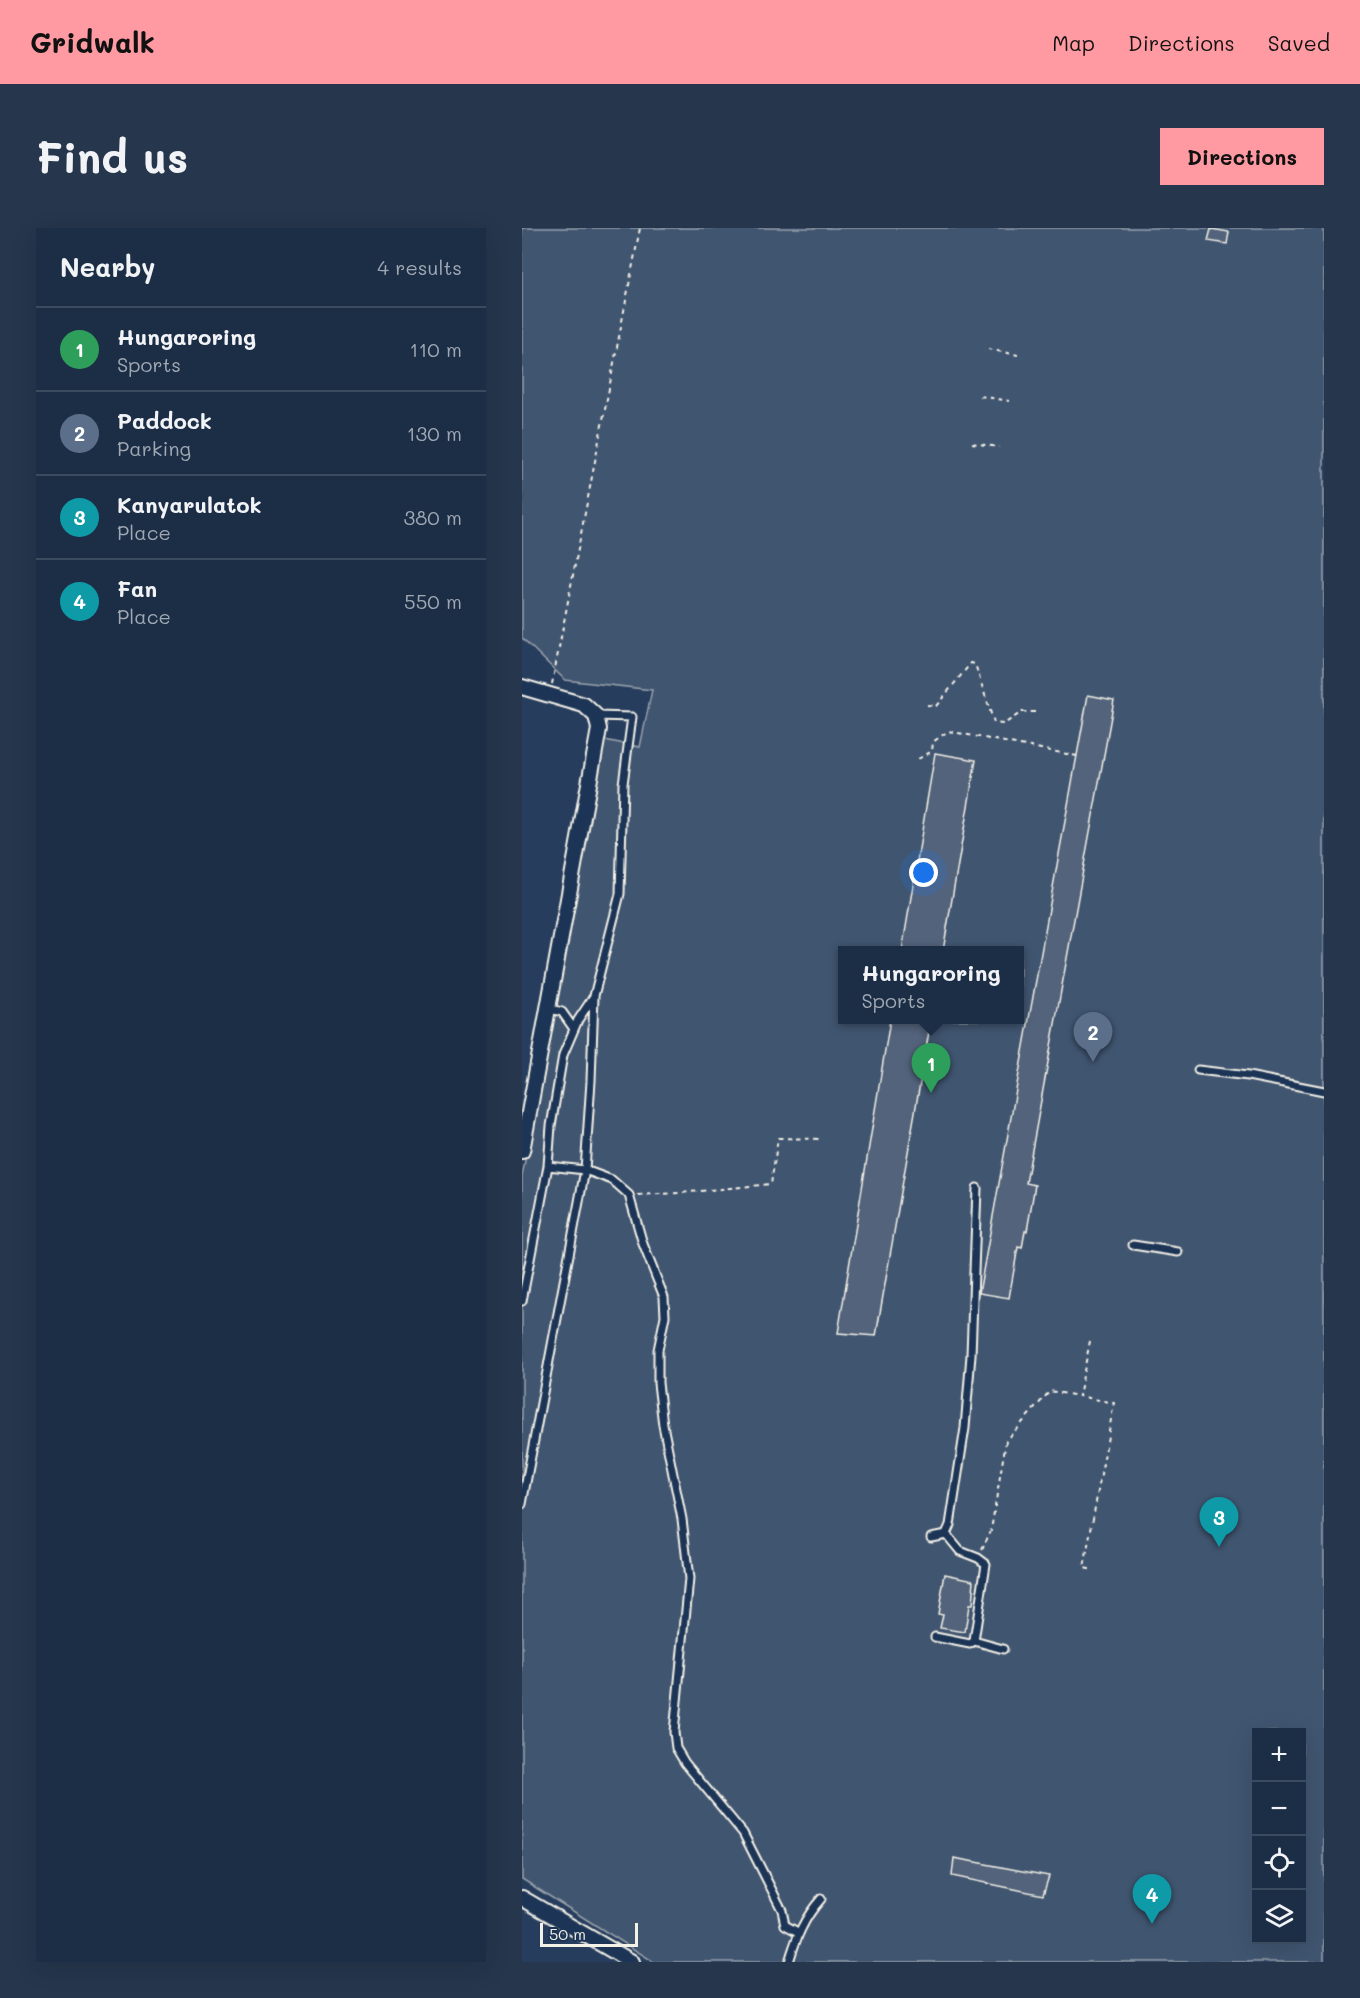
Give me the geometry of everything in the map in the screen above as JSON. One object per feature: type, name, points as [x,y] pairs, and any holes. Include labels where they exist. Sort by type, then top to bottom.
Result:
[{"type":"street","points":[[522,687],[584,705],[596,716],[599,729],[522,1150]]},
{"type":"street","points":[[522,1898],[632,1962]]},
{"type":"lane","points":[[522,1504],[585,1170],[594,996],[621,894],[622,784],[632,717],[596,716]]},
{"type":"lane","points":[[522,1300],[548,1166],[551,1126],[563,1055],[574,1029],[594,996]]},
{"type":"lane","points":[[547,1008],[562,1012],[574,1029]]},
{"type":"lane","points":[[1198,1071],[1248,1076],[1324,1091]]},
{"type":"lane","points":[[548,1166],[585,1170],[612,1180],[629,1195],[643,1244],[664,1297],[665,1316],[658,1350],[658,1383],[663,1425],[682,1519],[689,1580],[674,1732],[676,1749],[743,1833],[782,1910],[785,1925],[798,1932]]},
{"type":"lane","points":[[946,1534],[950,1525],[965,1428],[977,1188]]},
{"type":"lane","points":[[1133,1245],[1178,1252]]},
{"type":"lane","points":[[931,1537],[946,1534]]},
{"type":"lane","points":[[946,1534],[960,1551],[986,1564],[974,1641]]},
{"type":"lane","points":[[935,1638],[970,1644],[974,1641],[1003,1648]]},
{"type":"lane","points":[[789,1962],[798,1932],[809,1912],[821,1899]]},
{"type":"path","points":[[550,695],[640,228]]},
{"type":"path","points":[[988,350],[1018,355]]},
{"type":"path","points":[[980,396],[1009,400]]},
{"type":"path","points":[[972,443],[999,447]]},
{"type":"path","points":[[927,705],[936,706],[971,663],[975,664],[994,723],[1004,724],[1022,712],[1035,712]]},
{"type":"path","points":[[918,759],[932,751],[933,742],[948,731],[1077,756]]},
{"type":"path","points":[[629,1195],[680,1193],[771,1184],[778,1138],[821,1139]]},
{"type":"path","points":[[1079,1396],[1090,1341]]},
{"type":"path","points":[[978,1552],[985,1547],[991,1530],[1006,1441],[1050,1391],[1114,1403],[1084,1568],[1095,1570]]},
{"type":"shaded area","points":[[522,228],[1324,228],[1324,1962],[654,1962],[522,1879],[522,1177],[604,740],[640,747],[652,690],[565,680],[522,638]]},
{"type":"building","points":[[1211,229],[1229,232],[1227,244],[1208,241]]},
{"type":"building","points":[[1088,695],[1114,700],[1026,1183],[1035,1185],[1027,1231],[1025,1231],[1022,1248],[1018,1247],[1009,1298],[979,1293]]},
{"type":"building","points":[[935,753],[976,760],[944,946],[903,946]]},
{"type":"building","points":[[889,1024],[930,1024],[876,1336],[838,1333]]},
{"type":"building","points":[[945,1574],[974,1580],[972,1605],[969,1605],[965,1632],[940,1628],[943,1615],[938,1614]]},
{"type":"building","points":[[954,1858],[1049,1876],[1043,1895],[952,1876]]},
{"type":"place","name":"Paddock","points":[[1093,1062]]},
{"type":"place","name":"Hungaroring","points":[[931,1093]]},
{"type":"place","name":"Kanyarulatok","points":[[1219,1547]]},
{"type":"place","name":"Fan","points":[[1152,1924]]}]
